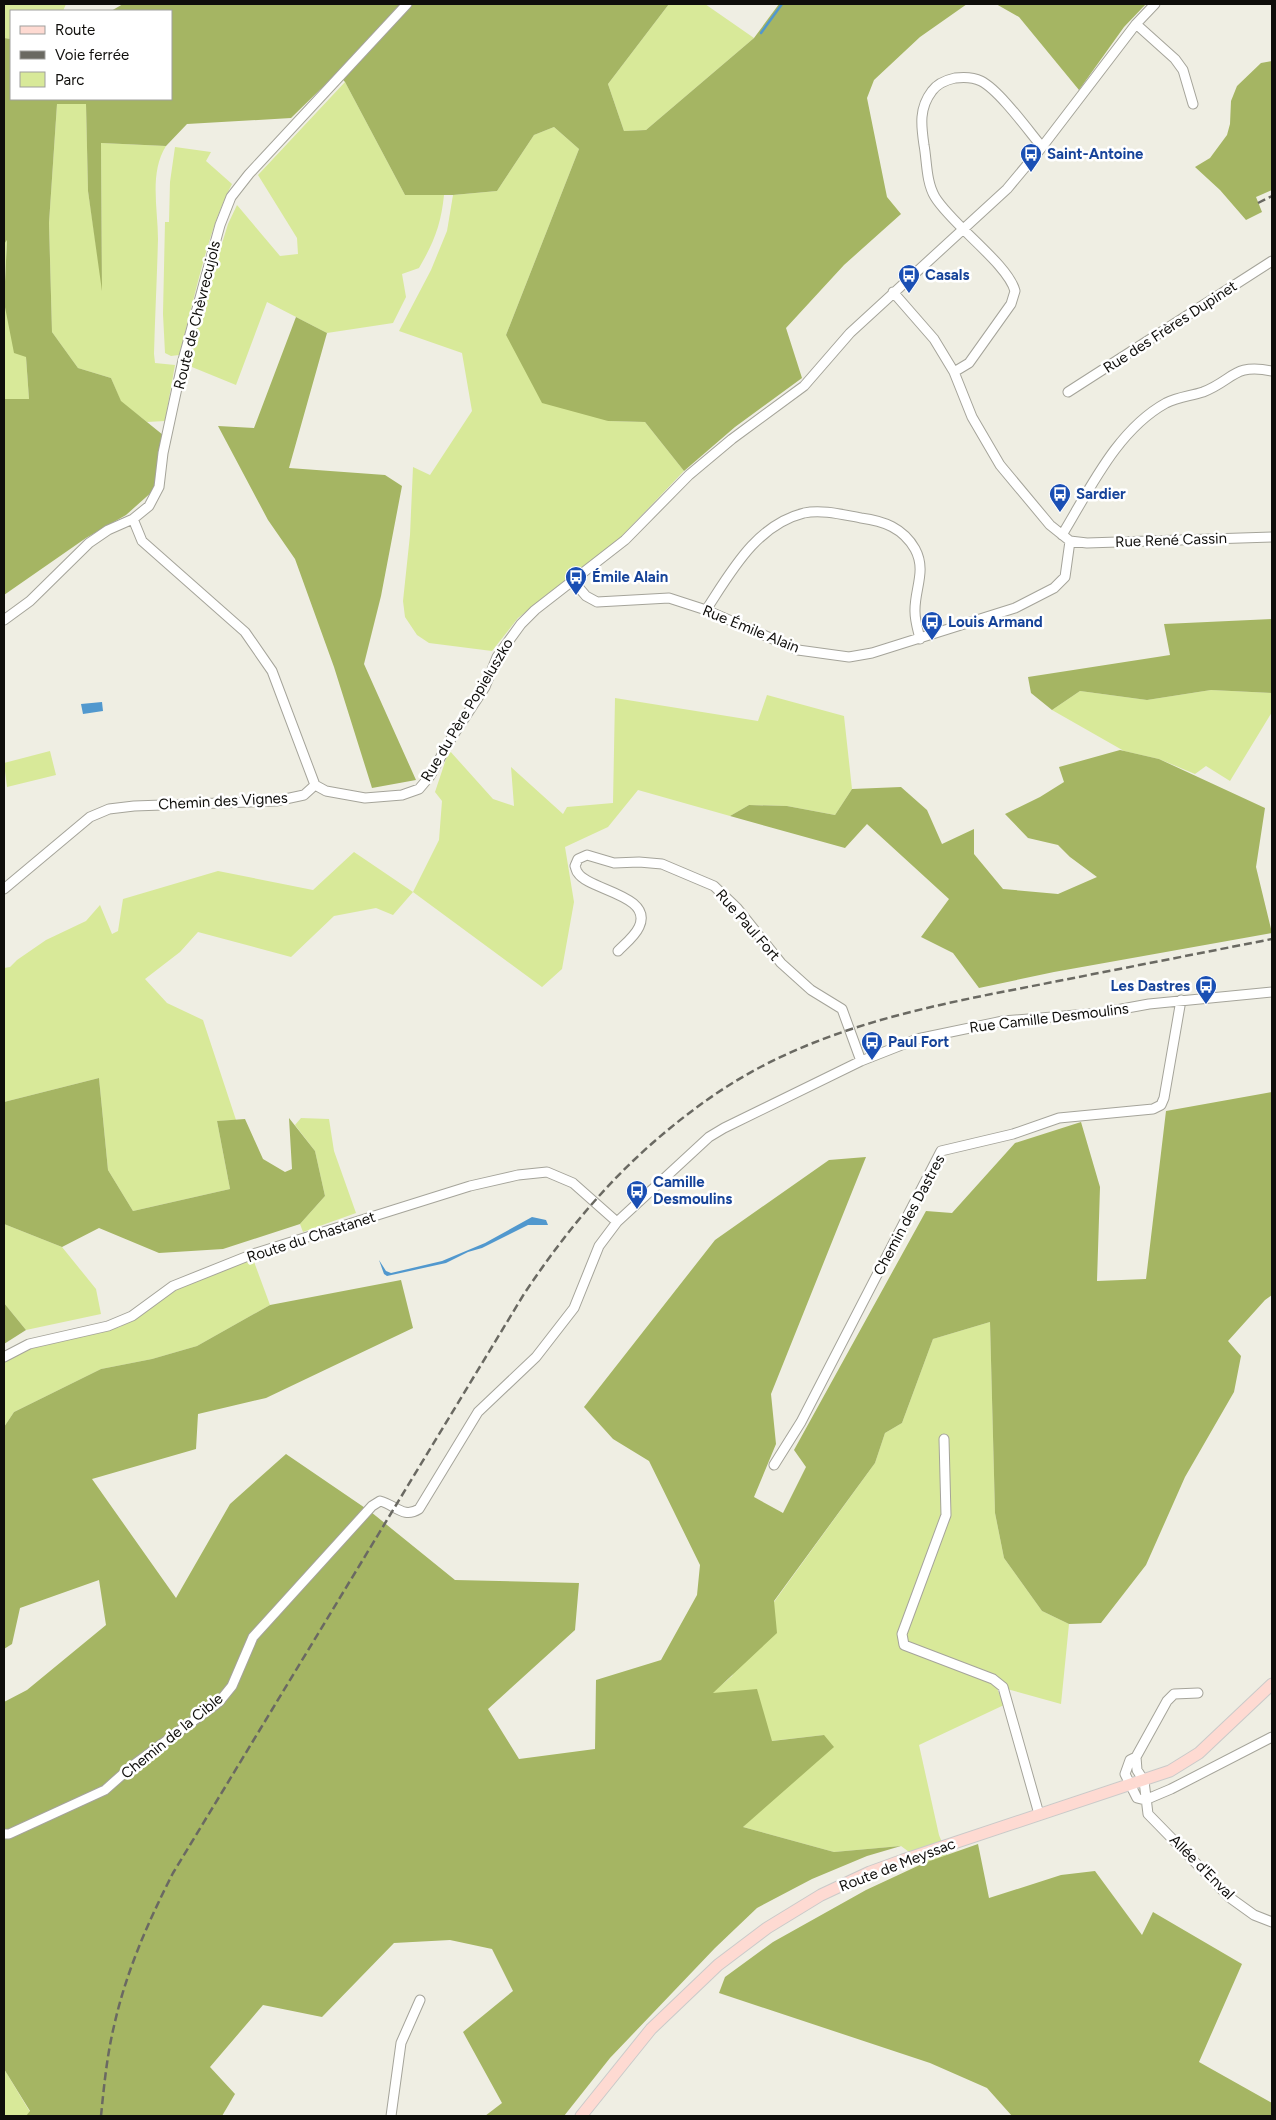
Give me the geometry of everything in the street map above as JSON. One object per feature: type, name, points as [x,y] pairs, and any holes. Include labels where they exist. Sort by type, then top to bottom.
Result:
[{"type":"main road","name":"Route de Meyssac","points":[[581,2116],[651,2028],[718,1965],[767,1928],[821,1895],[870,1872],[1170,1771],[1199,1753],[1272,1684]]},
{"type":"street","name":"Route de Chèvrecujols","points":[[4,620],[30,601],[89,543],[108,530],[133,519],[149,506],[159,487],[163,453],[188,340],[220,225],[231,197],[249,174],[406,4]]},
{"type":"street","name":"Rue du Père Popieluszko","points":[[315,784],[326,791],[365,798],[402,795],[419,788],[430,776],[452,737],[485,687],[497,656],[516,630],[535,610],[574,582],[625,540],[689,475],[732,439],[804,386],[850,333],[1007,189],[1042,147],[1136,24],[1155,4]]},
{"type":"street","points":[[1136,24],[1175,59],[1183,70],[1192,104]]},
{"type":"street","points":[[954,372],[969,363],[1011,304],[1015,291],[1008,276],[940,204],[930,184],[921,123],[922,111],[927,97],[936,86],[950,79],[963,77],[979,80],[991,87],[1042,147]]},
{"type":"street","name":"Rue des Frères Dupinet","points":[[1068,392],[1272,262]]},
{"type":"street","points":[[893,292],[934,339],[954,372],[972,417],[1000,465],[1050,525],[1070,541]]},
{"type":"street","points":[[1062,535],[1126,434],[1137,424],[1166,403],[1203,392],[1240,370],[1256,368],[1272,370]]},
{"type":"street","points":[[706,610],[737,562],[762,535],[783,521],[805,513],[823,512],[879,521],[896,528],[906,536],[916,550],[920,564],[920,579],[914,613],[920,638]]},
{"type":"street","points":[[133,519],[142,541],[244,632],[272,671],[315,784]]},
{"type":"street","name":"Rue René Cassin","points":[[1070,541],[1087,543],[1272,536]]},
{"type":"street","name":"Rue Émile Alain","points":[[574,582],[586,596],[597,602],[669,598],[706,610],[798,650],[849,657],[872,653],[1015,608],[1054,588],[1064,576],[1070,541]]},
{"type":"street","name":"Chemin des Vignes","points":[[4,889],[90,817],[109,809],[134,806],[276,801],[304,794],[315,784]]},
{"type":"street","name":"Rue Paul Fort","points":[[618,951],[638,930],[641,922],[638,911],[616,892],[589,882],[578,874],[575,866],[578,859],[587,855],[614,864],[639,862],[662,864],[714,886],[737,908],[781,963],[812,990],[842,1008],[861,1061]]},
{"type":"street","name":"Rue Camille Desmoulins","points":[[380,1502],[404,1514],[412,1513],[419,1509],[478,1412],[536,1357],[574,1308],[599,1246],[617,1222],[709,1138],[724,1128],[861,1061],[916,1040],[983,1024],[1100,1013],[1181,1000],[1272,992]]},
{"type":"street","name":"Chemin des Dastres","points":[[774,1465],[801,1422],[941,1151],[1012,1134],[1059,1118],[1153,1109],[1161,1105],[1164,1098],[1181,1000]]},
{"type":"street","name":"Route du Chastanet","points":[[4,1357],[29,1344],[108,1326],[132,1316],[173,1286],[253,1254],[470,1186],[518,1174],[546,1172],[574,1183],[617,1222]]},
{"type":"street","points":[[944,1439],[946,1514],[902,1634],[904,1645],[993,1679],[1003,1687],[1039,1814]]},
{"type":"street","name":"Chemin de la Cible","points":[[4,1834],[8,1834],[105,1790],[132,1766],[219,1702],[232,1686],[253,1637],[372,1506],[380,1502]]},
{"type":"street","points":[[1144,1800],[1144,1781],[1137,1770],[1136,1757],[1167,1701],[1174,1694],[1198,1693]]},
{"type":"street","points":[[1136,1757],[1130,1760],[1125,1774],[1129,1786],[1137,1798],[1144,1800],[1170,1789],[1272,1736]]},
{"type":"street","name":"Allée d'Enval","points":[[1144,1800],[1148,1814],[1229,1897],[1254,1915],[1272,1922]]},
{"type":"street","points":[[391,2116],[401,2043],[420,2000]]},
{"type":"green space","points":[[4,4],[66,4],[63,10],[10,10],[10,39],[4,38]]},
{"type":"green space","points":[[123,4],[669,4],[608,84],[624,131],[646,130],[754,38],[779,4],[967,4],[920,37],[874,80],[867,98],[887,197],[901,214],[844,265],[786,328],[802,378],[735,427],[684,471],[645,422],[608,421],[542,403],[506,335],[579,149],[554,127],[534,135],[497,191],[453,195],[405,195],[345,82],[337,73],[291,118],[187,124],[166,146],[101,143],[102,291],[88,191],[86,104],[57,104],[49,223],[52,332],[78,368],[111,378],[121,401],[163,435],[154,490],[126,515],[86,538],[4,595],[4,399],[29,399],[26,357],[14,353],[4,302],[7,240],[4,244],[4,38],[10,39],[10,100],[172,100],[172,10],[113,10]]},
{"type":"green space","points":[[669,4],[705,4],[754,38],[646,130],[624,131],[608,84]]},
{"type":"green space","points":[[996,4],[1146,4],[1124,27],[1079,90],[1019,17]]},
{"type":"green space","points":[[1272,61],[1272,190],[1256,197],[1262,212],[1246,220],[1220,190],[1195,167],[1210,158],[1227,135],[1230,124],[1231,101],[1237,86],[1261,63]]},
{"type":"green space","points":[[345,82],[405,195],[444,195],[439,224],[424,259],[419,268],[402,274],[406,297],[393,323],[327,333],[267,302],[236,385],[187,365],[190,347],[228,224],[237,205],[280,256],[298,254],[297,238],[258,175]]},
{"type":"green space","points":[[86,103],[88,191],[102,285],[101,143],[166,146],[161,157],[156,179],[158,239],[154,354],[155,363],[175,365],[165,421],[147,422],[121,402],[111,378],[78,368],[52,332],[49,223],[57,104]]},
{"type":"green space","points":[[554,127],[579,149],[506,335],[608,421],[645,422],[684,471],[616,542],[518,618],[492,651],[429,643],[417,635],[405,617],[403,601],[410,535],[413,467],[430,475],[472,411],[462,353],[399,331],[431,270],[447,231],[453,195],[497,191],[534,135]]},
{"type":"green space","points":[[175,147],[211,152],[206,161],[232,184],[215,223],[208,245],[179,355],[171,356],[165,353],[163,314],[165,222],[169,222],[170,182]]},
{"type":"green space","points":[[7,239],[4,302],[4,244]]},
{"type":"green space","points":[[4,302],[26,357],[29,399],[4,399]]},
{"type":"green space","points":[[296,317],[327,333],[289,468],[385,475],[402,486],[381,596],[364,664],[416,780],[372,788],[334,667],[295,559],[268,520],[218,426],[254,428]]},
{"type":"green space","points":[[1272,619],[1272,693],[1211,690],[1147,700],[1080,691],[1052,710],[1031,693],[1028,677],[1170,655],[1164,624]]},
{"type":"green space","points":[[1211,690],[1272,693],[1272,712],[1230,781],[1206,766],[1195,774],[1159,759],[1124,751],[1052,710],[1080,691],[1147,700]]},
{"type":"green space","points":[[767,695],[844,716],[852,789],[835,815],[787,806],[749,805],[730,816],[638,790],[608,827],[565,847],[574,902],[562,969],[542,987],[413,892],[439,840],[442,801],[435,792],[449,750],[493,799],[514,806],[511,767],[563,814],[567,807],[613,803],[615,698],[758,721]]},
{"type":"green space","points":[[1120,750],[1159,759],[1265,808],[1256,867],[1272,933],[1054,972],[979,988],[953,953],[921,937],[949,899],[867,824],[845,848],[730,816],[749,805],[787,806],[835,815],[852,789],[901,787],[927,810],[942,844],[974,829],[974,854],[1003,889],[1058,894],[1097,877],[1070,857],[1058,845],[1028,838],[1005,814],[1040,797],[1064,782],[1059,767]]},
{"type":"green space","points":[[50,751],[56,775],[7,787],[4,763]]},
{"type":"green space","points":[[354,852],[413,892],[393,915],[376,908],[334,916],[291,957],[198,932],[180,952],[145,979],[167,1003],[203,1020],[236,1120],[217,1121],[230,1189],[133,1211],[108,1170],[99,1078],[4,1102],[4,968],[10,967],[46,940],[86,921],[100,905],[112,934],[118,931],[123,899],[218,871],[313,890]]},
{"type":"green space","points":[[99,1078],[108,1170],[133,1211],[230,1189],[217,1121],[245,1119],[263,1159],[285,1172],[292,1169],[289,1118],[315,1151],[325,1196],[300,1224],[223,1249],[159,1253],[99,1228],[62,1247],[4,1224],[4,1102]]},
{"type":"green space","points":[[1272,1092],[1272,1295],[1265,1300],[1228,1341],[1241,1356],[1234,1392],[1185,1477],[1146,1565],[1101,1623],[1069,1624],[1042,1611],[1004,1558],[995,1513],[990,1322],[933,1339],[902,1423],[885,1433],[875,1463],[774,1601],[777,1633],[713,1693],[757,1689],[772,1741],[824,1735],[834,1747],[743,1827],[834,1852],[901,1846],[867,1856],[812,1879],[757,1908],[715,1948],[610,2058],[564,2116],[485,2116],[502,2103],[463,2032],[513,1991],[492,1949],[450,1940],[394,1943],[322,2017],[263,2005],[210,2067],[235,2094],[222,2116],[26,2116],[30,2111],[4,2069],[4,1702],[27,1690],[106,1625],[99,1580],[20,1608],[12,1644],[4,1649],[4,1427],[14,1412],[101,1369],[152,1359],[197,1346],[270,1305],[401,1280],[413,1328],[266,1398],[198,1414],[196,1449],[92,1479],[176,1598],[230,1504],[286,1454],[371,1512],[455,1580],[579,1583],[575,1630],[488,1709],[519,1759],[595,1749],[596,1680],[661,1660],[697,1595],[700,1565],[649,1461],[613,1439],[584,1407],[715,1240],[829,1160],[866,1157],[771,1394],[776,1444],[754,1497],[783,1513],[806,1467],[794,1450],[926,1211],[952,1213],[1015,1143],[1081,1122],[1100,1187],[1097,1281],[1146,1279],[1166,1111]]},
{"type":"green space","points":[[301,1118],[329,1119],[334,1151],[356,1213],[303,1232],[300,1224],[325,1196],[315,1151],[295,1125]]},
{"type":"green space","points":[[4,1224],[62,1247],[96,1289],[101,1314],[26,1330],[4,1303]]},
{"type":"green space","points":[[253,1259],[270,1305],[197,1346],[152,1359],[101,1369],[14,1412],[4,1427],[4,1359],[37,1345],[120,1327],[181,1287]]},
{"type":"green space","points":[[4,1303],[26,1330],[4,1344]]},
{"type":"green space","points":[[990,1322],[995,1513],[1004,1558],[1042,1611],[1069,1624],[1061,1704],[996,1686],[1004,1705],[919,1745],[939,1835],[947,1855],[924,1863],[901,1846],[834,1852],[743,1827],[824,1735],[771,1741],[712,1693],[732,1676],[774,1602],[875,1463],[885,1433],[902,1423],[933,1339]]},
{"type":"green space","points":[[978,1844],[989,1898],[1061,1875],[1095,1871],[1142,1935],[1153,1912],[1242,1964],[1199,2062],[1272,2103],[1272,2116],[1012,2116],[987,2088],[930,2063],[719,1993],[725,1977],[773,1942],[866,1890],[924,1863]]},
{"type":"green space","points":[[4,2069],[30,2112],[26,2116],[4,2116]]},
{"type":"water","points":[[102,702],[103,711],[83,714],[81,704]]},
{"type":"water","points":[[532,1217],[546,1220],[548,1225],[528,1225],[482,1248],[468,1252],[446,1263],[387,1276],[384,1274],[379,1260],[386,1271],[391,1273],[442,1261],[485,1243]]},
{"type":"waterway","points":[[761,33],[782,4]]},
{"type":"railway","points":[[1258,203],[1272,196]]},
{"type":"railway","points":[[101,2116],[109,2048],[119,2006],[131,1967],[173,1873],[524,1294],[565,1236],[610,1184],[634,1160],[687,1114],[717,1093],[754,1070],[793,1051],[833,1035],[874,1022],[958,1001],[1272,939]]},
{"type":"place","name":"Saint-Antoine","points":[[1031,173]]},
{"type":"place","name":"Casals","points":[[909,294]]},
{"type":"place","name":"Sardier","points":[[1060,513]]},
{"type":"place","name":"Émile Alain","points":[[576,596]]},
{"type":"place","name":"Louis Armand","points":[[932,641]]},
{"type":"place","name":"Les Dastres","points":[[1206,1005]]},
{"type":"place","name":"Paul Fort","points":[[872,1061]]},
{"type":"place","name":"Camille Desmoulins","points":[[637,1210]]}]
